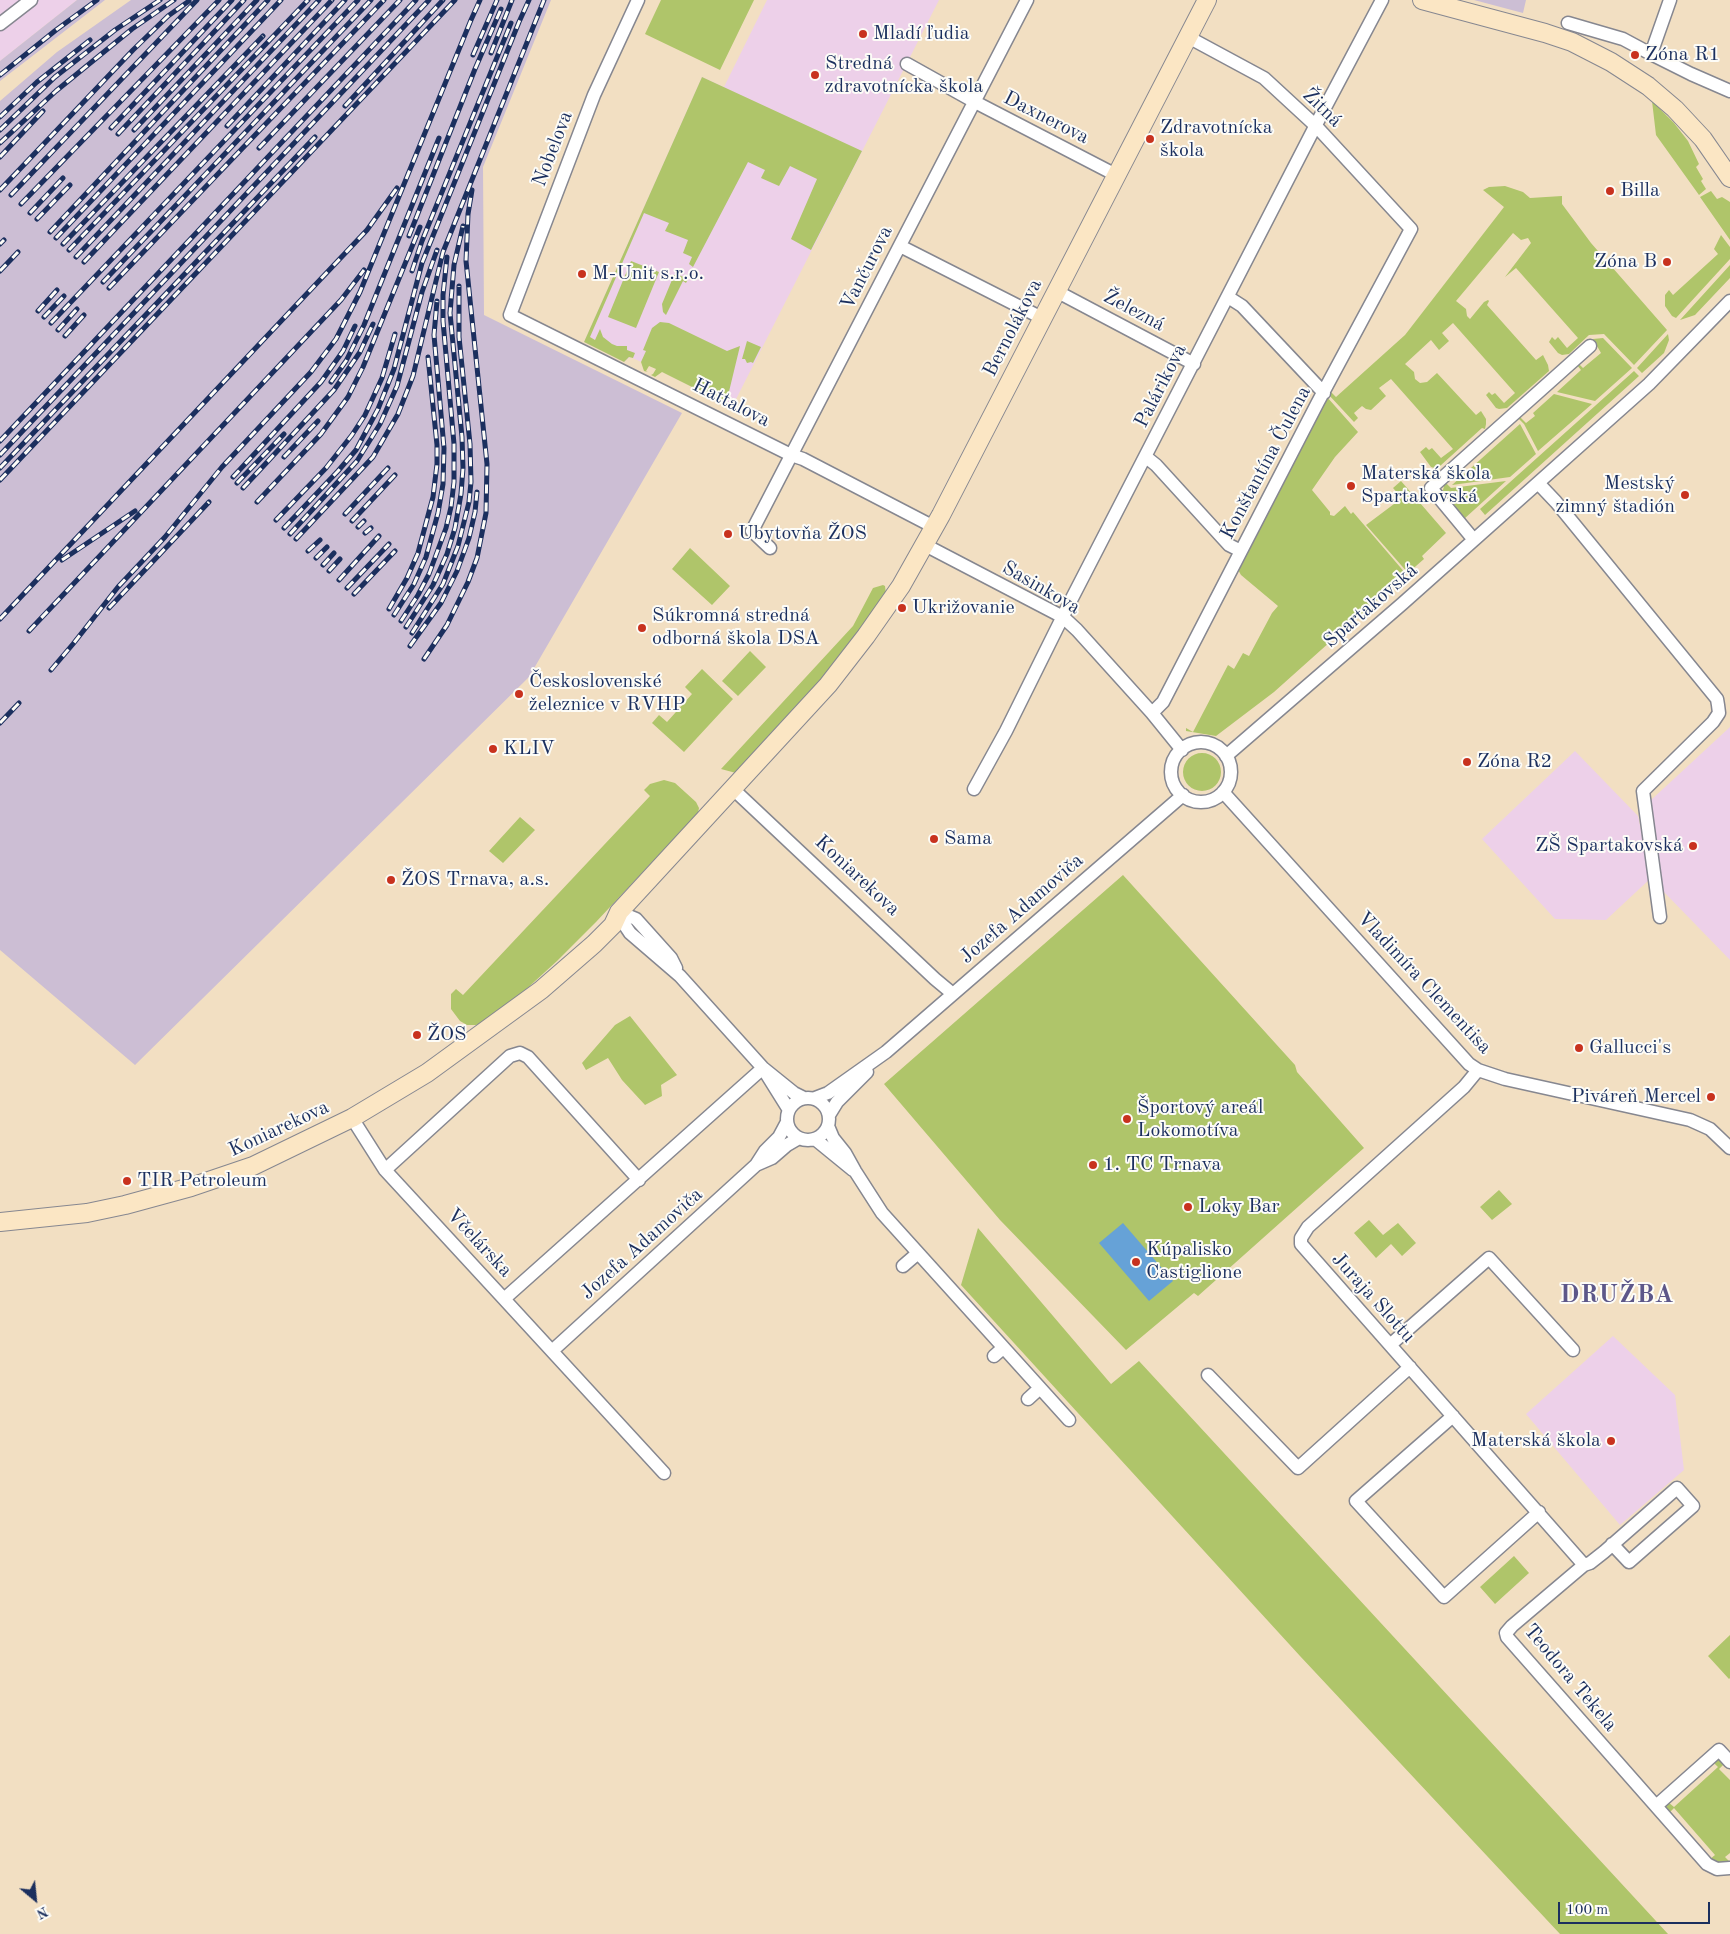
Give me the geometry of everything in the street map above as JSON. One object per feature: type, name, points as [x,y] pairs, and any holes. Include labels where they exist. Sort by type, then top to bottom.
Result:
[{"type":"street","points":[[0,24],[31,0]]},
{"type":"street","name":"Nobelova","points":[[510,315],[594,96],[638,0]]},
{"type":"street","name":"Vančurova","points":[[770,548],[752,531],[1027,0]]},
{"type":"street","name":"Bernolákova","points":[[843,667],[885,610],[925,545],[1206,0]]},
{"type":"street","name":"Palárikova","points":[[974,789],[998,746],[1382,0]]},
{"type":"street","points":[[1422,0],[1545,33],[1572,42],[1611,62],[1648,86],[1675,108],[1702,139],[1730,178]]},
{"type":"street","points":[[1651,54],[1670,0]]},
{"type":"street","points":[[1568,23],[1623,39],[1690,74],[1730,91]]},
{"type":"street","name":"Žitná","points":[[1188,37],[1264,78],[1316,126],[1411,229]]},
{"type":"street","name":"Daxnerova","points":[[906,64],[1116,175]]},
{"type":"street","name":"Konštantína Čulena","points":[[1152,713],[1163,702],[1411,229]]},
{"type":"street","points":[[900,246],[1042,318]]},
{"type":"street","name":"Železná","points":[[1056,292],[1194,364]]},
{"type":"street","points":[[1228,297],[1242,306],[1324,393]]},
{"type":"street","name":"Spartakovská","points":[[1226,756],[1474,540],[1659,375],[1730,301]]},
{"type":"street","name":"Hattalova","points":[[510,315],[791,455],[803,459],[934,526]]},
{"type":"street","points":[[1474,540],[1431,488],[1590,346]]},
{"type":"street","points":[[1146,457],[1156,465],[1229,544],[1241,551]]},
{"type":"street","points":[[1538,483],[1556,502],[1716,699],[1719,710],[1717,717],[1643,790],[1660,916]]},
{"type":"street","name":"Sasinkova","points":[[925,545],[1063,617],[1152,713],[1182,750]]},
{"type":"street","name":"Koniarekova","points":[[0,1222],[87,1213],[125,1205],[191,1187],[253,1166],[352,1118],[391,1096],[449,1058],[541,990],[603,935],[613,925],[619,912],[634,895],[843,667]]},
{"type":"street","points":[[1203,743],[1211,744],[1226,756],[1231,765],[1229,785],[1210,801],[1194,801],[1183,795],[1174,782],[1172,770],[1175,758],[1188,746],[1203,743]]},
{"type":"street","name":"Koniarekova","points":[[732,788],[953,994]]},
{"type":"street","name":"Vladimíra Clementisa","points":[[1223,792],[1463,1057],[1478,1070],[1505,1079],[1690,1120],[1710,1129],[1730,1148]]},
{"type":"street","name":"Jozefa Adamoviča","points":[[829,1120],[837,1102],[886,1052],[1183,795]]},
{"type":"street","points":[[634,895],[633,903],[636,918],[670,958],[680,976]]},
{"type":"street","points":[[619,912],[636,918]]},
{"type":"street","points":[[619,912],[630,934],[680,976],[763,1068],[794,1092],[825,1105],[833,1138],[845,1153],[882,1213],[918,1253],[999,1352],[1040,1388],[1069,1420]]},
{"type":"street","name":"Koniarekova","points":[[516,1007],[606,918],[619,912]]},
{"type":"street","points":[[603,935],[621,932],[630,934]]},
{"type":"street","name":"Jozefa Adamoviča","points":[[810,1098],[828,1093],[886,1052]]},
{"type":"street","points":[[385,1170],[510,1056],[520,1053],[528,1057],[639,1180]]},
{"type":"street","points":[[763,1068],[788,1116],[793,1133],[799,1138],[815,1139],[824,1133],[829,1120]]},
{"type":"street","name":"Včelárska","points":[[352,1118],[385,1170],[504,1299],[763,1068]]},
{"type":"street","name":"Juraja Slottu","points":[[1478,1070],[1464,1086],[1308,1227],[1301,1238],[1304,1249],[1584,1564]]},
{"type":"street","points":[[788,1116],[796,1101],[810,1098]]},
{"type":"street","name":"Jozefa Adamoviča","points":[[552,1351],[756,1165],[765,1151],[779,1137],[788,1116]]},
{"type":"street","name":"Jozefa Adamoviča","points":[[756,1165],[772,1158],[799,1138]]},
{"type":"street","points":[[815,1139],[855,1171]]},
{"type":"street","points":[[903,1266],[918,1253]]},
{"type":"street","points":[[1390,1345],[1488,1258],[1573,1350]]},
{"type":"street","points":[[504,1299],[664,1473]]},
{"type":"street","points":[[1208,1375],[1298,1468],[1410,1367]]},
{"type":"street","points":[[1028,1399],[1040,1388]]},
{"type":"street","points":[[1454,1416],[1356,1501],[1444,1597],[1539,1512]]},
{"type":"street","name":"Teodora Tekela","points":[[1612,1544],[1629,1562],[1693,1506],[1676,1488],[1590,1563],[1584,1564],[1506,1633],[1510,1642],[1707,1864],[1717,1870],[1730,1868]]},
{"type":"street","points":[[1656,1806],[1719,1750],[1730,1762]]},
{"type":"shaded area","points":[[0,0],[77,0],[0,61]]},
{"type":"shaded area","points":[[77,0],[105,0],[0,81],[0,61]]},
{"type":"shaded area","points":[[131,0],[551,0],[483,167],[484,315],[682,413],[529,677],[135,1065],[0,950],[0,101],[57,52]]},
{"type":"shaded area","points":[[767,0],[939,0],[732,407],[653,367],[630,357],[624,362],[584,342],[702,77],[724,87]]},
{"type":"shaded area","points":[[1474,0],[1526,0],[1523,13]]},
{"type":"shaded area","name":"ZŠ Spartakovská","points":[[1730,727],[1730,960],[1663,891],[1650,801]]},
{"type":"shaded area","points":[[1575,751],[1638,816],[1651,878],[1606,920],[1555,919],[1482,839]]},
{"type":"shaded area","points":[[1613,1336],[1675,1395],[1684,1470],[1620,1525],[1526,1414]]},
{"type":"green space","points":[[661,0],[754,0],[720,70],[645,34]]},
{"type":"green space","points":[[702,77],[862,151],[811,250],[791,239],[817,179],[790,166],[779,186],[761,178],[765,170],[748,162],[693,267],[689,264],[692,257],[683,253],[688,240],[665,231],[669,223],[644,213],[590,337],[595,340],[600,329],[603,337],[612,344],[627,346],[627,350],[635,353],[633,358],[629,357],[624,362],[584,342]]},
{"type":"green space","points":[[1652,101],[1674,123],[1688,141],[1699,164],[1696,167],[1706,189],[1699,195],[1656,135]]},
{"type":"green space","points":[[1505,186],[1523,192],[1530,198],[1562,196],[1562,204],[1591,243],[1667,330],[1634,365],[1604,334],[1589,335],[1569,354],[1562,355],[1558,353],[1549,342],[1552,337],[1555,340],[1558,337],[1567,348],[1578,338],[1516,268],[1505,277],[1531,243],[1528,238],[1521,240],[1513,233],[1456,301],[1466,309],[1467,316],[1470,319],[1484,302],[1488,300],[1487,305],[1536,360],[1543,355],[1549,371],[1507,408],[1499,409],[1496,408],[1486,395],[1489,392],[1492,395],[1495,393],[1504,403],[1515,393],[1453,323],[1442,333],[1449,341],[1439,350],[1431,340],[1405,364],[1414,372],[1415,379],[1420,383],[1427,382],[1437,373],[1476,415],[1481,411],[1486,419],[1485,429],[1482,428],[1440,466],[1434,468],[1431,467],[1420,452],[1426,447],[1429,450],[1432,448],[1441,458],[1453,449],[1391,379],[1379,388],[1386,396],[1371,410],[1362,406],[1354,413],[1358,418],[1354,422],[1328,394],[1330,391],[1336,397],[1405,335],[1504,207],[1483,190],[1489,187]]},
{"type":"green space","points":[[1711,191],[1717,199],[1722,197],[1730,202],[1730,240],[1700,197]]},
{"type":"green space","points":[[1721,235],[1730,247],[1730,259],[1676,318],[1672,316],[1665,306],[1665,295],[1669,290],[1673,295],[1718,254],[1714,249]]},
{"type":"green space","points":[[631,261],[659,272],[636,328],[608,317]]},
{"type":"green space","points":[[1730,265],[1730,278],[1695,315],[1680,320]]},
{"type":"green space","points":[[674,275],[688,279],[686,283],[683,281],[666,315],[663,312],[662,304]]},
{"type":"green space","points":[[660,322],[669,323],[727,351],[740,346],[726,404],[662,372],[655,377],[651,375],[656,369],[649,366],[646,371],[648,372],[644,371],[641,362],[646,351],[643,350],[652,328]]},
{"type":"green space","points":[[1668,334],[1669,340],[1664,353],[1642,373],[1637,368]]},
{"type":"green space","points":[[1603,338],[1632,368],[1595,401],[1557,392],[1581,370],[1577,365],[1578,363],[1583,368],[1601,353],[1593,339]]},
{"type":"green space","points":[[747,341],[761,347],[753,363],[747,363],[745,359],[742,359]]},
{"type":"green space","points":[[1634,371],[1639,376],[1485,515],[1480,509]]},
{"type":"green space","points":[[1554,394],[1592,404],[1538,451],[1524,424],[1517,417],[1519,416],[1526,423],[1535,416],[1533,413]]},
{"type":"green space","points":[[1327,397],[1358,432],[1335,457],[1312,490],[1330,512],[1330,515],[1334,516],[1345,506],[1351,514],[1353,512],[1406,574],[1274,692],[1216,736],[1186,731],[1186,728],[1193,732],[1228,665],[1234,669],[1243,653],[1249,656],[1272,613],[1278,606],[1241,575],[1237,568]]},
{"type":"green space","points":[[1520,424],[1536,454],[1510,477],[1452,485]]},
{"type":"green space","points":[[1401,481],[1446,533],[1422,556],[1424,559],[1408,573],[1366,525],[1402,498],[1393,488]]},
{"type":"green space","points":[[1506,481],[1464,519],[1444,495],[1443,490],[1445,482],[1451,488]]},
{"type":"green space","points":[[690,548],[730,586],[712,605],[672,569]]},
{"type":"green space","points":[[885,586],[886,594],[839,661],[736,773],[721,769],[853,626],[873,588]]},
{"type":"green space","points":[[750,651],[766,667],[738,696],[722,681]]},
{"type":"green space","points":[[702,669],[733,699],[684,752],[652,723],[659,715],[667,722],[692,694],[685,687]]},
{"type":"green space","points":[[1202,753],[1216,758],[1221,772],[1216,786],[1202,791],[1188,786],[1183,772],[1188,758]]},
{"type":"green space","points":[[664,780],[675,783],[696,802],[699,808],[698,813],[596,922],[521,994],[484,1023],[467,1025],[460,1021],[451,1009],[451,994],[456,989],[463,995],[650,796],[644,790],[650,784]]},
{"type":"green space","points":[[520,817],[535,830],[503,863],[489,851]]},
{"type":"green space","name":"Športový areál Lokomotíva","points":[[1123,875],[1295,1065],[1297,1072],[1364,1148],[1198,1296],[1194,1293],[1126,1350],[1000,1220],[884,1084]]},
{"type":"green space","points":[[630,1016],[677,1075],[661,1085],[662,1096],[645,1105],[622,1080],[608,1058],[586,1070],[582,1063],[615,1025]]},
{"type":"green space","points":[[1499,1190],[1512,1204],[1492,1220],[1480,1207]]},
{"type":"green space","points":[[1369,1220],[1383,1235],[1398,1223],[1416,1243],[1402,1256],[1391,1244],[1376,1258],[1354,1233]]},
{"type":"green space","points":[[978,1228],[1111,1384],[1139,1361],[1668,1934],[1560,1934],[1300,1656],[961,1285]]},
{"type":"green space","points":[[1514,1556],[1529,1573],[1495,1604],[1480,1587]]},
{"type":"green space","points":[[1730,1635],[1730,1678],[1729,1679],[1708,1656]]},
{"type":"green space","points":[[1717,1759],[1725,1763],[1719,1769],[1730,1780],[1730,1853],[1725,1857],[1730,1862],[1726,1865],[1709,1860],[1715,1855],[1674,1808],[1668,1814],[1665,1806],[1668,1802],[1674,1807],[1718,1767],[1713,1762]]},
{"type":"water","name":"Kúpalisko Castiglione","points":[[1123,1223],[1173,1281],[1149,1301],[1099,1243]]},
{"type":"railway","points":[[0,75],[97,0]]},
{"type":"railway","points":[[0,130],[55,77],[115,30],[160,0]]},
{"type":"railway","points":[[0,143],[56,91],[132,29],[174,0]]},
{"type":"railway","points":[[11,195],[197,0]]},
{"type":"railway","points":[[21,204],[219,0]]},
{"type":"railway","points":[[111,128],[232,0]]},
{"type":"railway","points":[[118,134],[244,0]]},
{"type":"railway","points":[[134,130],[257,0]]},
{"type":"railway","points":[[50,232],[268,0]]},
{"type":"railway","points":[[56,238],[281,0]]},
{"type":"railway","points":[[69,250],[308,0]]},
{"type":"railway","points":[[76,257],[319,0]]},
{"type":"railway","points":[[84,262],[332,0]]},
{"type":"railway","points":[[227,126],[345,0]]},
{"type":"railway","points":[[51,323],[358,0]]},
{"type":"railway","points":[[103,282],[371,0]]},
{"type":"railway","points":[[109,288],[384,0]]},
{"type":"railway","points":[[259,148],[400,0]]},
{"type":"railway","points":[[0,441],[416,0]]},
{"type":"railway","points":[[0,455],[429,0]]},
{"type":"railway","points":[[345,106],[443,0]]},
{"type":"railway","points":[[0,480],[455,0]]},
{"type":"railway","points":[[51,670],[118,587],[165,537],[222,467],[311,372],[336,339],[360,292],[480,0]]},
{"type":"railway","points":[[473,55],[497,0]]},
{"type":"railway","points":[[491,53],[512,0]]},
{"type":"railway","points":[[284,528],[356,450],[378,409],[394,369],[422,263],[529,0]]},
{"type":"railway","points":[[296,539],[373,457],[398,414],[413,376],[443,252],[544,0]]},
{"type":"railway","points":[[0,190],[133,50],[168,16],[189,1]]},
{"type":"railway","points":[[409,236],[475,69],[501,9]]},
{"type":"railway","points":[[412,271],[422,241],[511,23]]},
{"type":"railway","points":[[63,244],[263,36]]},
{"type":"railway","points":[[0,117],[37,82],[90,40]]},
{"type":"railway","points":[[0,157],[43,111]]},
{"type":"railway","points":[[0,468],[315,137]]},
{"type":"railway","points":[[331,382],[346,361],[364,325],[439,138]]},
{"type":"railway","points":[[30,213],[63,178]]},
{"type":"railway","points":[[37,219],[70,185]]},
{"type":"railway","points":[[0,619],[367,230],[397,188]]},
{"type":"railway","points":[[424,659],[447,625],[468,582],[477,558],[486,513],[487,464],[466,261],[468,214],[472,190]]},
{"type":"railway","points":[[406,627],[433,585],[447,554],[455,528],[461,494],[463,468],[462,437],[450,313],[454,265],[463,226]]},
{"type":"railway","points":[[257,502],[321,434],[348,397],[363,367],[420,227]]},
{"type":"railway","points":[[0,244],[4,240]]},
{"type":"railway","points":[[290,534],[357,461],[380,424],[397,386],[422,292],[437,250]]},
{"type":"railway","points":[[0,271],[18,252]]},
{"type":"railway","points":[[401,621],[429,574],[446,528],[451,507],[454,482],[454,444],[443,321],[443,295],[447,257]]},
{"type":"railway","points":[[29,631],[341,300],[364,270]]},
{"type":"railway","points":[[412,633],[443,584],[458,546],[469,502],[471,482],[470,444],[459,337],[459,286]]},
{"type":"railway","points":[[38,311],[57,290]]},
{"type":"railway","points":[[44,317],[64,296]]},
{"type":"railway","points":[[394,615],[414,584],[426,557],[438,513],[443,484],[444,448],[434,335],[437,301]]},
{"type":"railway","points":[[58,330],[77,309]]},
{"type":"railway","points":[[65,336],[84,315]]},
{"type":"railway","points":[[243,488],[334,390],[360,352],[373,324]]},
{"type":"railway","points":[[233,477],[321,382],[343,351],[355,326]]},
{"type":"railway","points":[[276,520],[326,468],[365,415],[382,378],[395,334]]},
{"type":"railway","points":[[389,609],[407,578],[418,553],[433,497],[437,445],[428,357]]},
{"type":"railway","points":[[284,457],[318,421]]},
{"type":"railway","points":[[237,483],[284,434]]},
{"type":"railway","points":[[345,514],[388,468]]},
{"type":"railway","points":[[352,521],[395,475]]},
{"type":"railway","points":[[410,646],[441,603],[457,571],[469,538],[477,492]]},
{"type":"railway","points":[[109,608],[209,502]]},
{"type":"railway","points":[[62,560],[135,511]]},
{"type":"railway","points":[[358,527],[364,521]]},
{"type":"railway","points":[[365,533],[371,528]]},
{"type":"railway","points":[[339,580],[379,536]]},
{"type":"railway","points":[[308,551],[320,540]]},
{"type":"railway","points":[[347,588],[389,544]]},
{"type":"railway","points":[[316,558],[327,547]]},
{"type":"railway","points":[[354,594],[395,551]]},
{"type":"railway","points":[[323,565],[334,553]]},
{"type":"railway","points":[[329,571],[340,559]]},
{"type":"railway","points":[[0,723],[19,703]]},
{"type":"place","name":"Mladí ľudia","points":[[863,34]]},
{"type":"place","name":"Zóna R1","points":[[1635,55]]},
{"type":"place","name":"Stredná zdravotnícka škola","points":[[815,75]]},
{"type":"place","name":"Zdravotnícka škola","points":[[1150,139]]},
{"type":"place","name":"Billa","points":[[1610,191]]},
{"type":"place","name":"Zóna B","points":[[1667,262]]},
{"type":"place","name":"M-Unit s.r.o.","points":[[582,274]]},
{"type":"place","name":"Materská škola Spartakovská","points":[[1351,486]]},
{"type":"place","name":"Mestský zimný štadión","points":[[1685,495]]},
{"type":"place","name":"Ubytovňa ŽOS","points":[[728,534]]},
{"type":"place","name":"Ukrižovanie","points":[[902,608]]},
{"type":"place","name":"Súkromná stredná odborná škola DSA","points":[[642,628]]},
{"type":"place","name":"Československé železnice v RVHP","points":[[519,694]]},
{"type":"place","name":"KLIV","points":[[493,749]]},
{"type":"place","name":"Zóna R2","points":[[1467,762]]},
{"type":"place","name":"Sama","points":[[934,839]]},
{"type":"place","name":"ZŠ Spartakovská","points":[[1693,846]]},
{"type":"place","name":"ŽOS Trnava, a.s.","points":[[391,880]]},
{"type":"place","name":"ŽOS","points":[[417,1035]]},
{"type":"place","name":"Gallucci's","points":[[1579,1048]]},
{"type":"place","name":"Piváreň Mercel","points":[[1711,1097]]},
{"type":"place","name":"Športový areál Lokomotíva","points":[[1127,1119]]},
{"type":"place","name":"1. TC Trnava","points":[[1093,1165]]},
{"type":"place","name":"TIR Petroleum","points":[[127,1181]]},
{"type":"place","name":"Loky Bar","points":[[1188,1207]]},
{"type":"place","name":"Kúpalisko Castiglione","points":[[1136,1262]]},
{"type":"place","name":"Materská škola","points":[[1611,1441]]},
{"type":"district","name":"DRUŽBA","points":[[1617,1295]]}]
